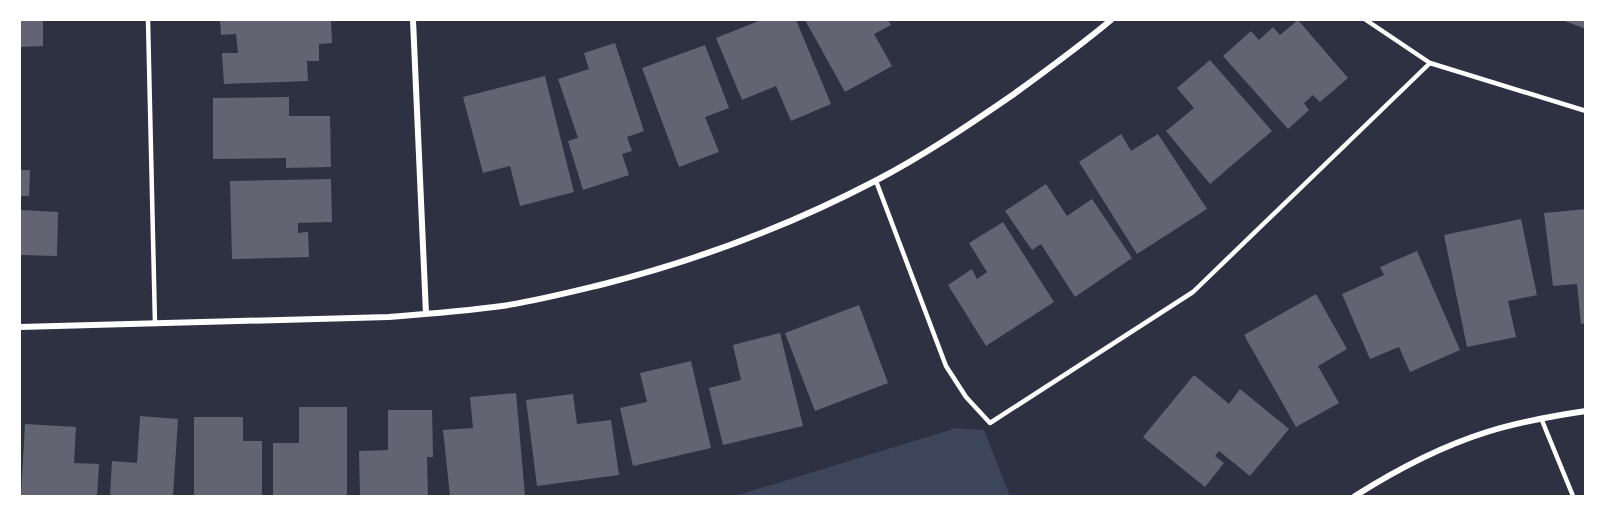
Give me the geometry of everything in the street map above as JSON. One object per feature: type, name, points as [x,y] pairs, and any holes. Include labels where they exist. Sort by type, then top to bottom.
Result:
[{"type":"street","points":[[413,20],[426,314]]},
{"type":"street","points":[[20,327],[389,317],[426,314],[503,306],[641,275],[746,240],[876,181],[984,115],[1042,74],[1111,20]]},
{"type":"street","points":[[1355,496],[1432,452],[1487,432],[1541,418],[1586,411]]},
{"type":"lane","points":[[148,20],[155,324]]},
{"type":"lane","points":[[413,20],[421,20]]},
{"type":"lane","points":[[1366,20],[1430,63],[1586,111]]},
{"type":"lane","points":[[876,181],[946,366],[966,397],[990,423],[1192,292],[1430,63]]},
{"type":"lane","points":[[1541,418],[1573,496]]},
{"type":"shaded area","points":[[956,428],[984,430],[1010,496],[735,496]]},
{"type":"building","points":[[20,20],[43,20],[43,46],[20,47]]},
{"type":"building","points":[[220,20],[331,20],[332,43],[319,44],[319,61],[307,61],[308,81],[224,84],[222,53],[238,53],[236,34],[221,35]]},
{"type":"building","points":[[761,20],[796,20],[831,104],[791,121],[776,86],[742,100],[716,38]]},
{"type":"building","points":[[805,20],[888,20],[891,25],[874,34],[892,66],[845,92]]},
{"type":"building","points":[[1298,20],[1348,78],[1320,102],[1313,95],[1304,103],[1309,110],[1288,129],[1223,56],[1251,31],[1259,40],[1273,27],[1280,35]]},
{"type":"building","points":[[1562,20],[1586,20],[1586,29]]},
{"type":"building","points":[[615,43],[644,131],[627,137],[632,151],[622,154],[629,175],[583,190],[568,141],[578,138],[558,79],[589,69],[584,53]]},
{"type":"building","points":[[705,45],[729,108],[705,117],[719,152],[679,167],[642,68]]},
{"type":"building","points":[[1210,60],[1272,131],[1210,184],[1166,131],[1194,108],[1177,88]]},
{"type":"building","points":[[545,76],[574,192],[520,206],[510,166],[483,173],[463,97]]},
{"type":"building","points":[[289,97],[289,116],[330,116],[331,167],[286,168],[286,158],[213,159],[213,98]]},
{"type":"building","points":[[1121,134],[1131,151],[1158,134],[1207,209],[1137,254],[1079,162]]},
{"type":"building","points":[[20,170],[30,170],[29,196],[20,196]]},
{"type":"building","points":[[331,179],[332,222],[298,223],[298,233],[308,232],[309,257],[232,259],[230,181]]},
{"type":"building","points":[[1046,184],[1067,216],[1092,199],[1132,258],[1075,297],[1041,244],[1032,250],[1005,211]]},
{"type":"building","points":[[1586,209],[1586,323],[1581,324],[1577,284],[1553,286],[1544,213]]},
{"type":"building","points":[[20,210],[58,212],[57,256],[20,255]]},
{"type":"building","points":[[1521,219],[1537,295],[1508,301],[1516,337],[1467,347],[1444,235]]},
{"type":"building","points":[[1003,222],[1054,302],[986,346],[948,285],[972,269],[977,279],[987,272],[969,243]]},
{"type":"building","points":[[1417,251],[1460,350],[1410,372],[1399,347],[1370,359],[1342,294],[1384,275],[1380,267]]},
{"type":"building","points":[[1316,294],[1347,349],[1318,366],[1339,403],[1296,427],[1244,335]]},
{"type":"building","points":[[859,305],[888,383],[815,411],[785,333]]},
{"type":"building","points":[[780,333],[803,426],[723,445],[709,388],[741,380],[733,345]]},
{"type":"building","points":[[691,361],[711,448],[633,466],[620,408],[647,402],[640,373]]},
{"type":"building","points":[[1194,375],[1229,404],[1240,389],[1289,429],[1250,476],[1219,451],[1215,456],[1224,463],[1205,487],[1143,437]]},
{"type":"building","points":[[516,393],[525,496],[450,496],[443,430],[473,428],[470,397]]},
{"type":"building","points":[[573,394],[577,424],[611,420],[619,475],[537,486],[526,400]]},
{"type":"building","points":[[299,407],[347,407],[347,496],[273,496],[273,443],[299,443]]},
{"type":"building","points":[[388,410],[432,410],[433,457],[427,457],[428,496],[360,496],[359,451],[388,450]]},
{"type":"building","points":[[140,416],[178,419],[173,496],[110,496],[112,461],[137,463]]},
{"type":"building","points":[[194,417],[243,417],[243,441],[262,441],[262,496],[194,496]]},
{"type":"building","points":[[25,424],[76,427],[74,463],[99,464],[97,496],[21,496]]}]
